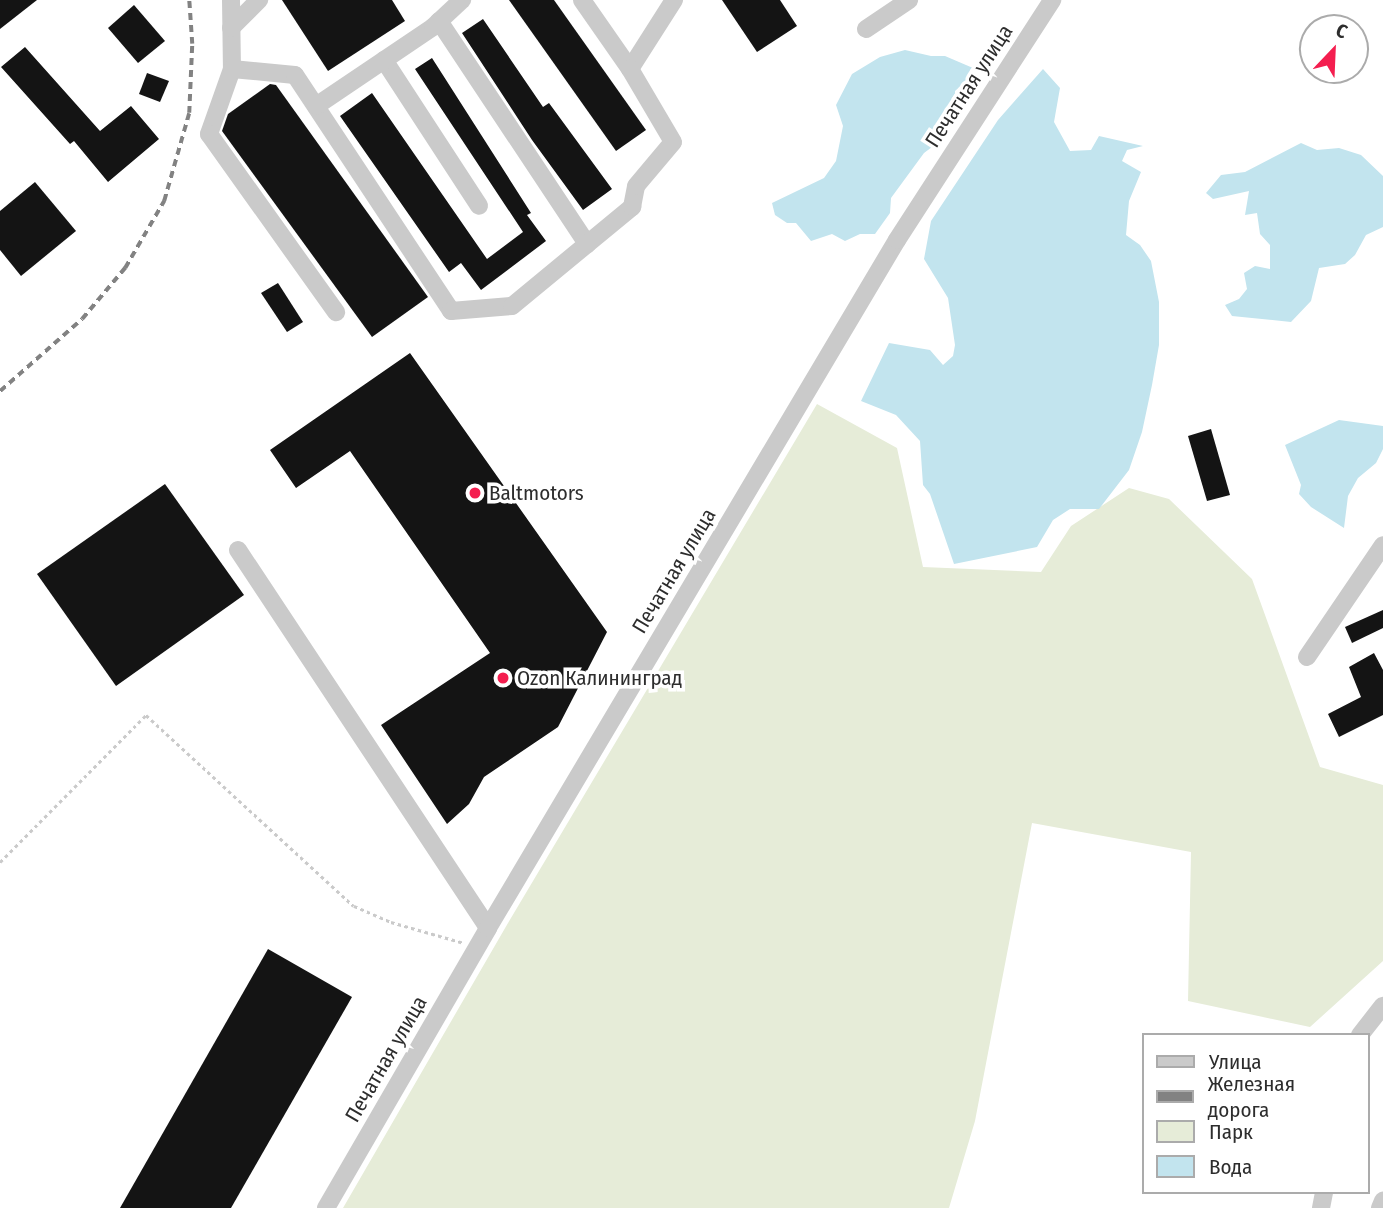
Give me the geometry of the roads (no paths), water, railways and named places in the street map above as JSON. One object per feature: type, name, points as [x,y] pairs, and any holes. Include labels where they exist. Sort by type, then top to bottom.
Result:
[{"type":"street","points":[[231,0],[232,69],[209,135],[336,312]]},
{"type":"street","points":[[231,28],[259,0]]},
{"type":"street","points":[[316,106],[439,21],[462,0]]},
{"type":"street","points":[[232,69],[295,75],[451,311],[512,306],[632,207],[636,186],[673,142],[630,69],[582,0]]},
{"type":"street","points":[[630,69],[674,0]]},
{"type":"street","points":[[866,29],[909,0]]},
{"type":"street","name":"Печатная улица","points":[[326,1208],[488,928],[897,240],[1052,0]]},
{"type":"street","points":[[439,21],[587,244]]},
{"type":"street","points":[[384,60],[479,206]]},
{"type":"street","points":[[1307,657],[1383,545]]},
{"type":"street","points":[[238,550],[488,928]]},
{"type":"street","points":[[1362,1033],[1383,1006]]},
{"type":"street","points":[[1380,1208],[1383,1201]]},
{"type":"water","points":[[905,50],[945,56],[973,68],[965,82],[955,91],[955,103],[936,144],[924,153],[891,198],[890,213],[875,234],[860,234],[845,241],[832,234],[811,241],[796,223],[787,223],[775,215],[772,203],[824,178],[836,161],[843,126],[836,105],[852,74],[880,57]]},
{"type":"water","points":[[1043,69],[1060,88],[1054,122],[1070,151],[1091,150],[1099,136],[1143,146],[1127,150],[1122,161],[1141,172],[1129,201],[1126,235],[1140,245],[1151,261],[1159,302],[1159,345],[1152,385],[1142,432],[1129,470],[1099,509],[1070,509],[1053,520],[1037,547],[954,564],[930,494],[923,485],[920,441],[896,415],[861,401],[889,343],[930,350],[943,365],[953,356],[955,345],[948,298],[924,259],[931,221],[998,120]]},
{"type":"water","points":[[1301,143],[1317,150],[1339,148],[1361,155],[1383,176],[1383,227],[1366,235],[1355,255],[1345,264],[1319,268],[1311,301],[1291,322],[1232,316],[1225,305],[1239,299],[1247,289],[1244,273],[1255,266],[1270,269],[1270,245],[1260,234],[1257,213],[1245,215],[1249,191],[1213,199],[1206,193],[1221,175],[1245,172]]},
{"type":"water","points":[[1339,420],[1383,426],[1383,449],[1376,463],[1358,478],[1348,496],[1344,528],[1311,507],[1299,494],[1301,485],[1285,445]]},
{"type":"railway","points":[[0,391],[82,319],[125,268],[164,201],[189,113],[192,44],[189,0]]},
{"type":"place","name":"Baltmotors","points":[[475,493]]},
{"type":"place","name":"Ozon Калининград","points":[[503,678]]}]
